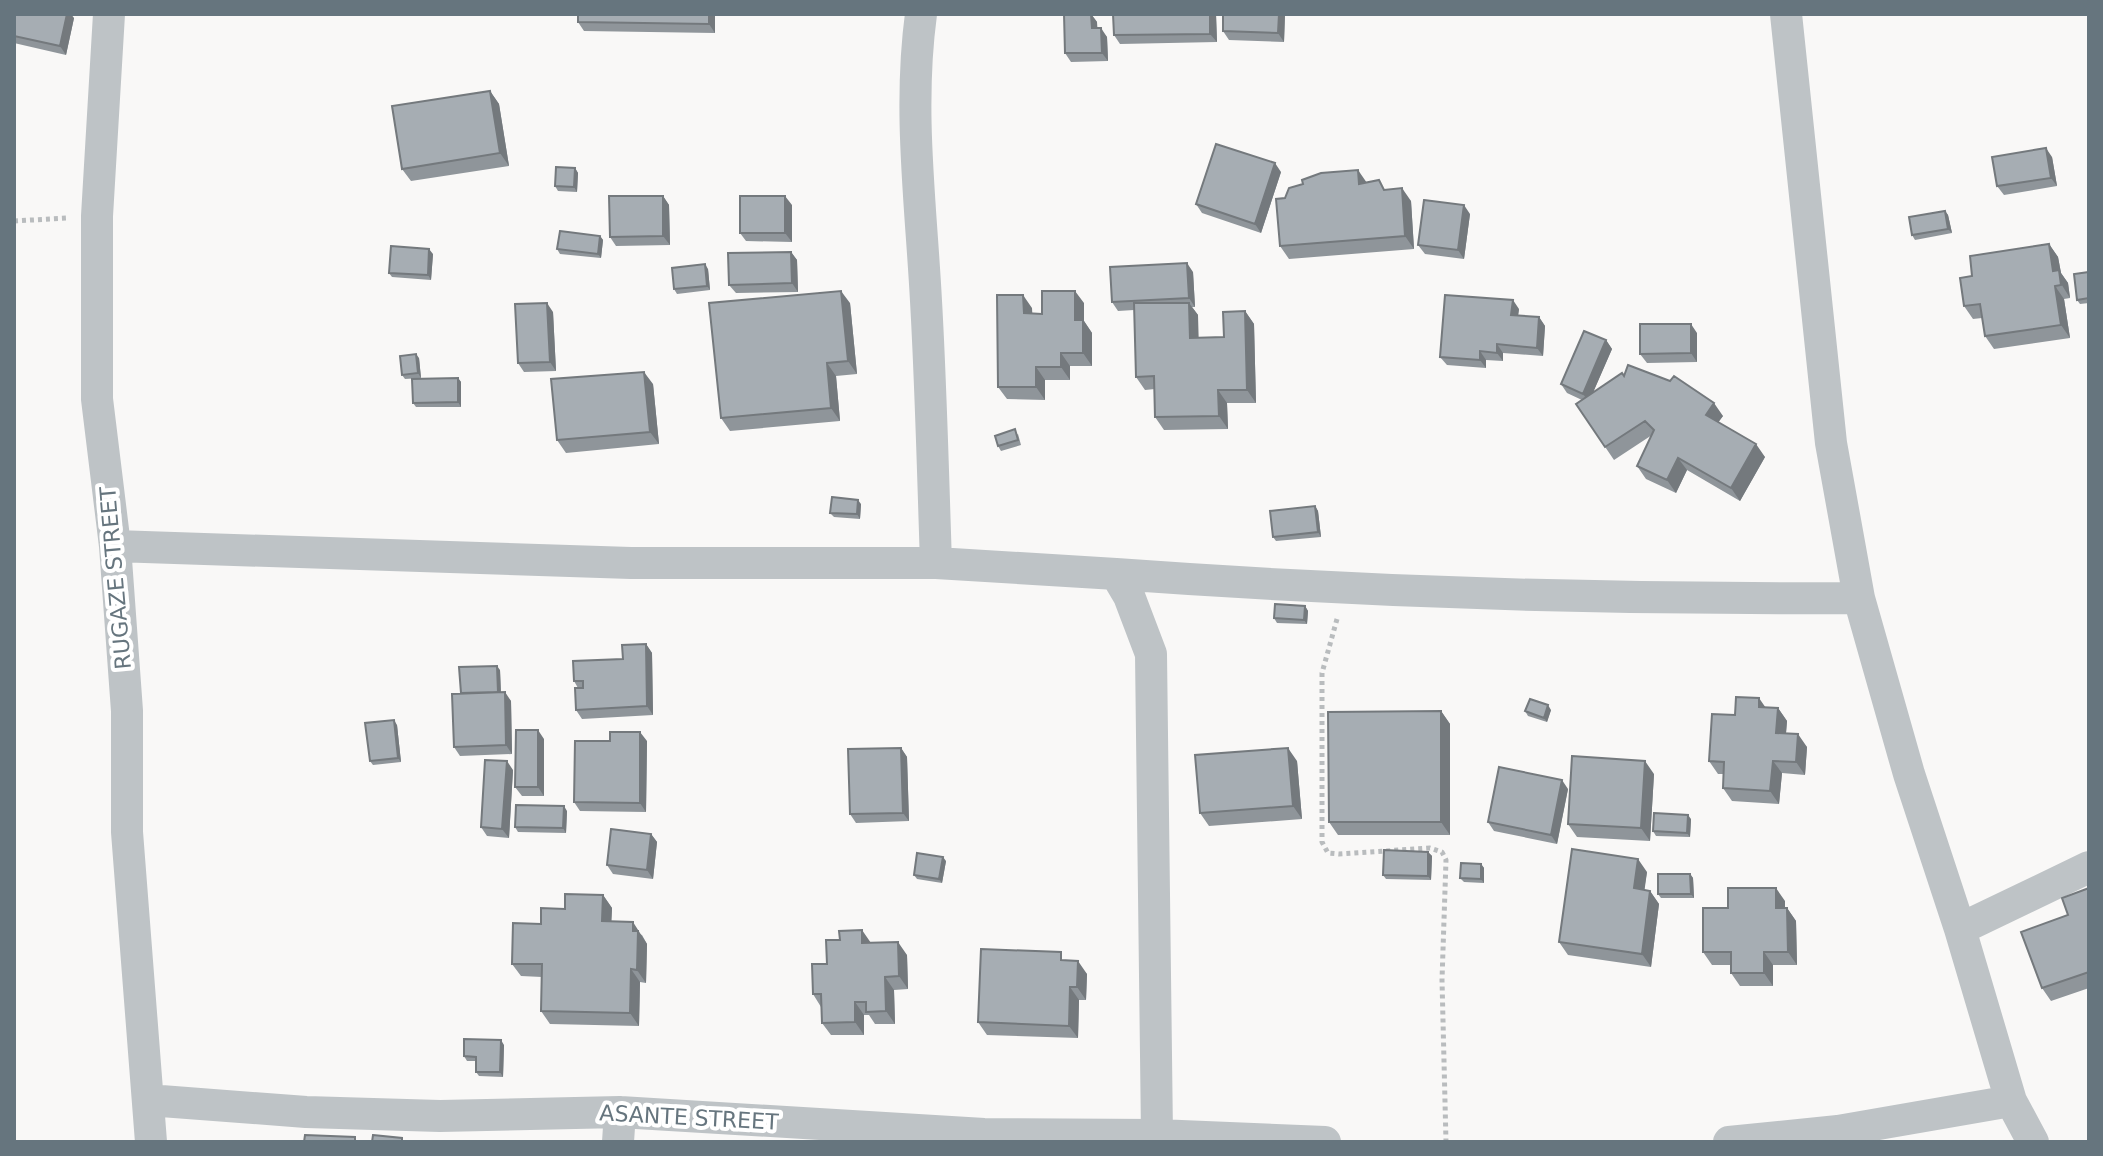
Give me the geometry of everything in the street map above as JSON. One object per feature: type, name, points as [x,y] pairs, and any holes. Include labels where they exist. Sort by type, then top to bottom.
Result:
[{"type":"street","name":"RUGAZE STREET","points":[[109,14],[97,216],[97,399],[115,546],[127,711],[127,832],[135,971],[151,1142]]},
{"type":"street","points":[[921,14],[916,49],[915,147],[926,300],[936,563]]},
{"type":"street","points":[[1786,14],[1831,443],[1859,598],[1909,774],[1960,929],[2011,1101],[2033,1142]]},
{"type":"street","points":[[115,546],[631,563],[936,563],[1345,590],[1695,600],[1859,598]]},
{"type":"street","points":[[1116,574],[1129,596],[1151,654],[1157,1135]]},
{"type":"street","points":[[1960,929],[2089,867]]},
{"type":"street","name":"ASANTE STREET","points":[[148,1100],[306,1112],[440,1116],[619,1127],[1157,1135],[1325,1142]]},
{"type":"street","points":[[1729,1142],[1838,1131],[2011,1101]]},
{"type":"path","points":[[14,221],[97,216]]},
{"type":"path","points":[[1345,590],[1322,673],[1322,842],[1328,853],[1430,848],[1442,852],[1446,860],[1442,980],[1446,1142]]},
{"type":"building","points":[[14,14],[67,14],[60,46],[14,36]]},
{"type":"building","points":[[578,14],[709,14],[709,24],[578,22]]},
{"type":"building","points":[[1064,14],[1091,14],[1092,28],[1101,28],[1102,53],[1065,53]]},
{"type":"building","points":[[1113,14],[1210,14],[1210,34],[1114,35]]},
{"type":"building","points":[[1223,14],[1279,14],[1278,33],[1223,31]]},
{"type":"building","points":[[490,91],[500,153],[402,169],[392,106]]},
{"type":"building","points":[[1216,144],[1275,163],[1255,224],[1196,204]]},
{"type":"building","points":[[2046,148],[2051,178],[1997,186],[1992,157]]},
{"type":"building","points":[[556,167],[575,168],[574,187],[555,186]]},
{"type":"building","points":[[1358,170],[1359,184],[1379,180],[1384,190],[1402,188],[1405,236],[1280,246],[1276,199],[1285,198],[1289,188],[1321,173]]},
{"type":"building","points":[[609,196],[663,196],[663,236],[610,237]]},
{"type":"building","points":[[740,196],[785,196],[785,233],[740,233]]},
{"type":"building","points":[[1424,200],[1464,205],[1458,250],[1418,245]]},
{"type":"building","points":[[1945,211],[1948,229],[1912,235],[1909,217]]},
{"type":"building","points":[[560,231],[600,236],[598,254],[557,249]]},
{"type":"building","points":[[2049,244],[2053,271],[2059,270],[2061,285],[2055,286],[2061,325],[1985,336],[1980,304],[1964,306],[1960,278],[1972,276],[1970,256]]},
{"type":"building","points":[[391,246],[429,249],[428,275],[389,273]]},
{"type":"building","points":[[791,252],[792,283],[729,285],[728,253]]},
{"type":"building","points":[[1187,263],[1189,298],[1112,302],[1110,267]]},
{"type":"building","points":[[705,264],[707,286],[674,289],[672,268]]},
{"type":"building","points":[[2089,272],[2089,298],[2077,300],[2074,274]]},
{"type":"building","points":[[841,291],[848,361],[827,363],[831,408],[721,418],[709,303]]},
{"type":"building","points":[[1042,291],[1075,291],[1075,320],[1083,320],[1083,353],[1061,353],[1061,367],[1036,367],[1036,387],[998,387],[997,295],[1023,295],[1024,313],[1042,314]]},
{"type":"building","points":[[1445,295],[1513,300],[1511,315],[1539,317],[1537,348],[1497,344],[1497,353],[1480,351],[1480,360],[1440,357]]},
{"type":"building","points":[[547,303],[550,362],[518,363],[515,304]]},
{"type":"building","points":[[1134,303],[1189,303],[1190,338],[1224,337],[1223,312],[1245,311],[1247,390],[1218,390],[1219,416],[1155,417],[1154,376],[1136,377]]},
{"type":"building","points":[[1640,324],[1691,324],[1691,353],[1640,354]]},
{"type":"building","points":[[1584,331],[1606,340],[1583,394],[1561,384]]},
{"type":"building","points":[[416,354],[418,373],[402,375],[400,356]]},
{"type":"building","points":[[1628,365],[1670,381],[1674,376],[1714,403],[1706,415],[1756,444],[1731,488],[1678,458],[1667,480],[1637,466],[1654,430],[1645,421],[1605,447],[1576,404],[1622,373],[1624,376]]},
{"type":"building","points":[[644,372],[650,432],[557,440],[551,379]]},
{"type":"building","points":[[458,378],[458,402],[413,403],[412,379]]},
{"type":"building","points":[[1015,429],[1018,440],[998,446],[995,436]]},
{"type":"building","points":[[832,497],[858,500],[857,514],[830,513]]},
{"type":"building","points":[[1315,506],[1318,532],[1273,537],[1270,511]]},
{"type":"building","points":[[1275,604],[1305,606],[1304,620],[1274,618]]},
{"type":"building","points":[[646,644],[647,706],[576,710],[575,688],[583,688],[583,681],[574,681],[573,661],[623,659],[622,645]]},
{"type":"building","points":[[497,666],[498,692],[461,693],[459,667]]},
{"type":"building","points":[[505,692],[506,745],[454,747],[452,694]]},
{"type":"building","points":[[1736,697],[1759,698],[1759,707],[1778,708],[1776,733],[1798,734],[1796,762],[1773,761],[1770,791],[1723,788],[1724,762],[1709,761],[1712,714],[1735,715]]},
{"type":"building","points":[[1530,699],[1548,705],[1544,718],[1525,711]]},
{"type":"building","points":[[1441,711],[1441,822],[1329,822],[1328,712]]},
{"type":"building","points":[[394,720],[398,758],[370,761],[365,723]]},
{"type":"building","points":[[516,730],[538,730],[538,787],[515,787]]},
{"type":"building","points":[[610,732],[640,732],[640,803],[574,802],[575,741],[610,741]]},
{"type":"building","points":[[901,748],[903,813],[850,814],[848,749]]},
{"type":"building","points":[[1288,748],[1293,806],[1200,813],[1195,755]]},
{"type":"building","points":[[1572,756],[1645,761],[1641,828],[1568,824]]},
{"type":"building","points":[[485,760],[507,761],[502,829],[481,827]]},
{"type":"building","points":[[1499,767],[1562,780],[1551,835],[1488,822]]},
{"type":"building","points":[[516,805],[564,806],[563,828],[515,827]]},
{"type":"building","points":[[1654,813],[1688,815],[1687,833],[1653,831]]},
{"type":"building","points":[[611,829],[651,834],[647,870],[607,865]]},
{"type":"building","points":[[1572,849],[1638,859],[1634,888],[1650,891],[1642,954],[1559,942]]},
{"type":"building","points":[[1384,850],[1428,852],[1428,876],[1383,875]]},
{"type":"building","points":[[917,853],[943,857],[939,879],[914,875]]},
{"type":"building","points":[[1461,863],[1481,864],[1481,879],[1460,878]]},
{"type":"building","points":[[1658,874],[1690,874],[1691,894],[1658,894]]},
{"type":"building","points":[[1728,888],[1776,888],[1776,908],[1787,908],[1788,952],[1764,952],[1764,973],[1731,973],[1731,952],[1703,952],[1703,908],[1728,908]]},
{"type":"building","points":[[2089,888],[2089,972],[2042,988],[2021,932],[2068,915],[2062,898]]},
{"type":"building","points":[[565,894],[603,895],[602,921],[633,922],[633,931],[638,931],[637,970],[631,969],[630,1013],[541,1011],[542,964],[512,964],[513,923],[541,924],[541,908],[565,909]]},
{"type":"building","points":[[862,930],[862,943],[898,942],[899,976],[885,977],[886,1011],[866,1012],[866,1002],[855,1002],[855,1022],[822,1023],[821,994],[813,994],[812,964],[827,964],[826,940],[840,940],[839,931]]},
{"type":"building","points":[[981,949],[1061,952],[1061,960],[1078,961],[1077,987],[1070,987],[1069,1026],[978,1022]]},
{"type":"building","points":[[464,1039],[501,1040],[500,1072],[476,1072],[476,1057],[464,1056]]},
{"type":"building","points":[[305,1135],[355,1137],[355,1142],[304,1142]]},
{"type":"building","points":[[373,1135],[402,1138],[402,1142],[372,1142]]}]
